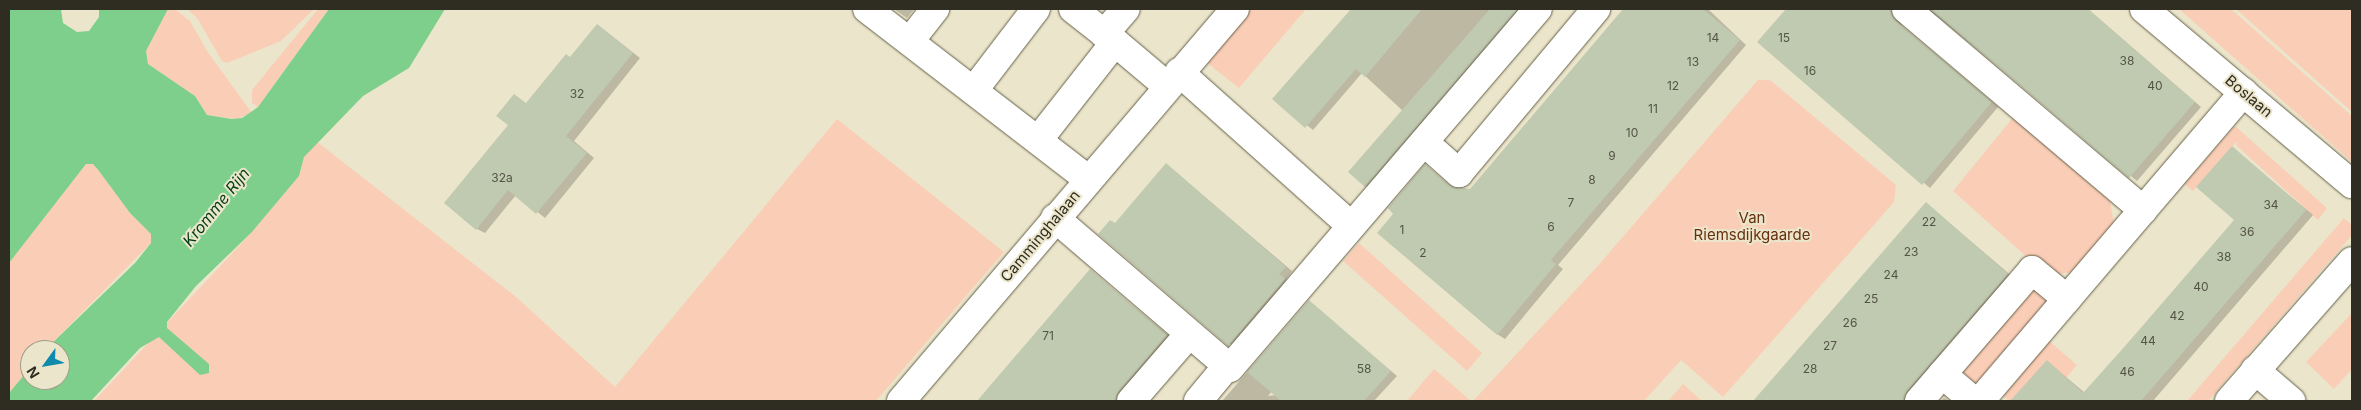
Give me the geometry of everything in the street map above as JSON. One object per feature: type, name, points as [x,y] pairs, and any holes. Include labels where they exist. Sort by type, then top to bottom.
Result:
[{"type":"street","points":[[867,9],[1088,179]]},
{"type":"street","points":[[910,41],[935,9]]},
{"type":"street","points":[[974,90],[1036,9]]},
{"type":"street","points":[[1073,9],[1110,38],[1173,79],[1351,226]]},
{"type":"street","points":[[1038,139],[1110,38],[1126,9]]},
{"type":"street","name":"Camminghalaan","points":[[900,401],[1173,79],[1235,9]]},
{"type":"street","points":[[1055,218],[1230,368],[1538,9]]},
{"type":"street","points":[[1424,142],[1459,173],[1596,9]]},
{"type":"street","points":[[1906,9],[2143,210]]},
{"type":"street","name":"Boslaan","points":[[2144,9],[2352,184]]},
{"type":"street","points":[[1980,401],[2244,92]]},
{"type":"street","points":[[2229,401],[2352,261]]},
{"type":"street","points":[[1919,401],[2032,270],[2067,299]]},
{"type":"street","points":[[1131,401],[1189,334]]},
{"type":"street","points":[[1198,401],[1227,366]]},
{"type":"street","points":[[2255,370],[2291,401]]},
{"type":"street","points":[[1942,374],[1974,401]]},
{"type":"green space","points":[[168,9],[175,9],[190,21],[207,51],[252,113],[236,119],[207,115],[195,96],[148,64],[146,51]]},
{"type":"green space","points":[[187,9],[314,9],[281,41],[227,63],[222,61],[197,18]]},
{"type":"green space","points":[[318,9],[329,9],[258,107],[252,103],[252,90]]},
{"type":"green space","points":[[1243,9],[1306,9],[1239,88],[1201,58]]},
{"type":"green space","points":[[2179,9],[2231,9],[2352,116],[2352,162]]},
{"type":"green space","points":[[2236,9],[2352,9],[2352,112]]},
{"type":"green space","name":"Van Riemsdijkgaarde","points":[[1758,80],[1770,80],[1896,185],[1894,202],[1723,397],[1681,360],[1644,401],[1473,401],[1596,268]]},
{"type":"green space","points":[[2015,115],[2110,200],[2114,225],[2074,272],[2047,275],[1953,191]]},
{"type":"green space","points":[[837,119],[1004,252],[876,401],[94,401],[252,232],[299,176],[304,157],[316,141],[516,297],[615,387]]},
{"type":"green space","points":[[2235,126],[2327,208],[2318,220],[2236,145],[2237,141],[2193,191],[2184,184]]},
{"type":"green space","points":[[86,164],[93,164],[130,213],[151,234],[151,243],[55,340],[20,340],[20,380],[9,393],[9,263]]},
{"type":"green space","points":[[2344,218],[2352,225],[2352,235],[2208,401],[2187,401]]},
{"type":"green space","points":[[1359,243],[1482,353],[1467,371],[1343,261]]},
{"type":"green space","points":[[2030,276],[2058,299],[1975,398],[1949,374]]},
{"type":"green space","points":[[2352,313],[2352,369],[2334,389],[2306,362]]},
{"type":"green space","points":[[2048,340],[2077,365],[2046,401],[2009,401],[2002,395]]},
{"type":"green space","points":[[1434,369],[1471,401],[1407,401]]},
{"type":"green space","points":[[1683,384],[1702,401],[1668,401]]},
{"type":"water","name":"Kromme Rijn","points":[[9,9],[168,9],[146,51],[148,64],[195,96],[207,115],[232,119],[242,118],[258,107],[329,9],[445,9],[409,68],[363,96],[304,157],[299,176],[252,232],[196,286],[167,322],[167,328],[209,364],[209,373],[200,375],[159,337],[140,348],[91,401],[9,401],[9,393],[20,380],[20,390],[70,390],[70,340],[55,340],[135,263],[151,243],[151,234],[130,213],[93,164],[86,164],[9,263]]},
{"type":"pier","points":[[61,9],[99,9],[99,17],[89,31],[77,32],[63,23]]},
{"type":"building","points":[[1351,9],[1422,9],[1365,77],[1356,69],[1305,128],[1272,99]]},
{"type":"building","points":[[1490,9],[1518,9],[1365,187],[1348,172]]},
{"type":"building","points":[[1623,9],[1703,9],[1740,40],[1551,260],[1556,264],[1497,335],[1377,233],[1393,214],[1388,208],[1425,164],[1449,185],[1470,189]]},
{"type":"building","points":[[1786,9],[1891,9],[1896,21],[1992,102],[1922,185],[1757,42]]},
{"type":"building","points":[[1930,9],[2088,9],[2195,102],[2129,178]]},
{"type":"building","points":[[597,24],[633,53],[566,136],[587,153],[536,214],[508,190],[476,230],[444,203],[508,125],[496,116],[514,94],[526,103],[566,54],[570,57]]},
{"type":"building","points":[[2232,146],[2306,210],[2141,401],[2010,401],[2047,360],[2083,393],[2126,345],[2234,220],[2196,187]]},
{"type":"building","points":[[1166,163],[1286,267],[1279,274],[1285,279],[1228,346],[1098,234],[1110,220],[1115,223]]},
{"type":"building","points":[[1926,202],[2008,274],[1907,391],[1904,401],[1753,401]]},
{"type":"building","points":[[1090,269],[1167,335],[1119,391],[1116,401],[977,401]]},
{"type":"building","points":[[1309,300],[1391,371],[1364,401],[1281,401],[1247,372]]}]
